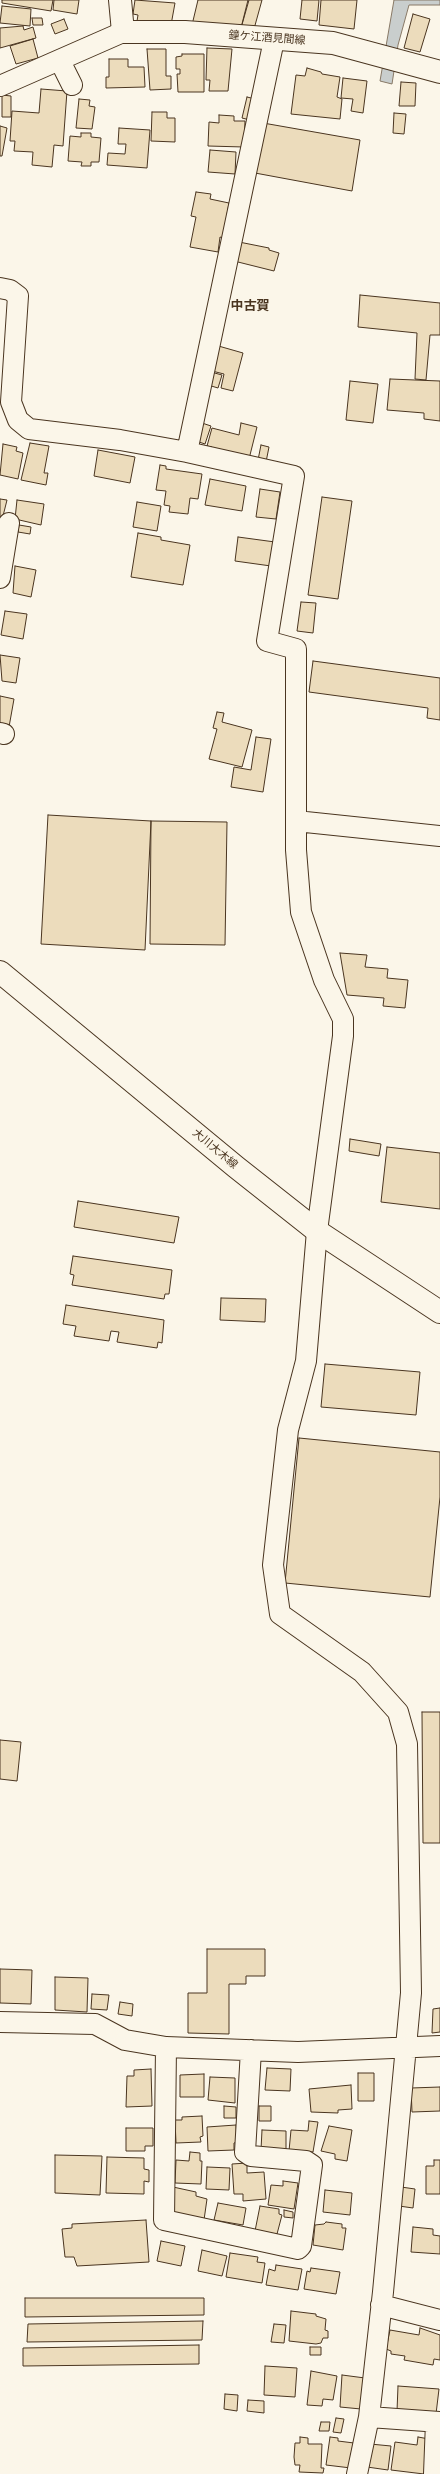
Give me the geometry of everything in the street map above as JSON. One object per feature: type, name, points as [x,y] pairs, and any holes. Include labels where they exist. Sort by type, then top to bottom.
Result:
[{"type":"main road","points":[[120,0],[123,32]]},
{"type":"main road","name":"鐘ケ江酒見間線","points":[[123,32],[185,32],[274,40],[333,43],[440,72]]},
{"type":"main road","name":"大川大木線","points":[[0,972],[236,1168],[317,1231],[440,1312]]},
{"type":"street","points":[[0,86],[60,61],[123,32]]},
{"type":"street","points":[[187,452],[274,40]]},
{"type":"street","points":[[60,61],[72,85]]},
{"type":"street","points":[[0,288],[10,290],[18,296],[11,402],[18,420],[29,428],[120,440],[187,452],[294,476],[267,641],[296,649],[296,850],[301,912],[324,980],[343,1019],[343,1036],[317,1231],[306,1361],[288,1430],[273,1565],[280,1614],[362,1672],[398,1712],[407,1744],[411,1993],[407,2047],[369,2417],[357,2474]]},
{"type":"street","points":[[0,578],[9,523]]},
{"type":"street","points":[[296,820],[440,836]]},
{"type":"street","points":[[0,2022],[95,2024],[125,2040],[166,2047],[298,2052],[440,2046]]},
{"type":"street","points":[[166,2047],[164,2220],[298,2249],[300,2246],[312,2165],[306,2161],[251,2156],[245,2152],[251,2050]]},
{"type":"street","points":[[381,2305],[440,2320]]},
{"type":"street","points":[[369,2417],[438,2422],[434,2474]]},
{"type":"shaded area","points":[[394,0],[440,0],[440,5],[409,5],[398,45],[392,84],[380,81]]},
{"type":"building","points":[[2,0],[53,0],[51,11],[2,3]]},
{"type":"building","points":[[54,0],[79,0],[77,14],[53,10]]},
{"type":"building","points":[[135,0],[175,3],[171,25],[137,21],[138,15],[133,14]]},
{"type":"building","points":[[198,0],[248,0],[241,28],[192,25]]},
{"type":"building","points":[[249,0],[262,0],[254,29],[241,28]]},
{"type":"building","points":[[302,0],[319,0],[317,21],[300,19]]},
{"type":"building","points":[[321,0],[357,0],[354,29],[319,25]]},
{"type":"building","points":[[2,6],[31,9],[30,26],[0,23]]},
{"type":"building","points":[[413,14],[430,19],[420,52],[404,48]]},
{"type":"building","points":[[32,18],[42,18],[43,25],[33,25]]},
{"type":"building","points":[[64,19],[68,29],[55,34],[51,24]]},
{"type":"building","points":[[23,26],[24,30],[33,27],[36,38],[0,48],[0,28]]},
{"type":"building","points":[[33,39],[38,58],[16,64],[10,46]]},
{"type":"building","points":[[207,48],[232,49],[228,91],[209,91],[210,80],[206,80]]},
{"type":"building","points":[[147,49],[166,49],[166,76],[171,76],[171,89],[150,90]]},
{"type":"building","points":[[182,54],[204,54],[204,92],[178,92],[177,74],[180,74],[180,69],[176,69],[176,57],[182,56]]},
{"type":"building","points":[[109,59],[128,59],[128,67],[144,67],[145,87],[106,88],[106,77],[109,77]]},
{"type":"building","points":[[307,68],[321,72],[322,74],[340,77],[337,97],[342,99],[340,119],[291,114],[296,75],[305,76]]},
{"type":"building","points":[[343,78],[367,81],[363,113],[351,111],[353,99],[341,98]]},
{"type":"building","points":[[401,82],[416,83],[415,106],[399,106]]},
{"type":"building","points":[[41,89],[67,91],[63,146],[54,145],[52,167],[32,165],[33,152],[14,151],[15,141],[10,141],[12,111],[39,113]]},
{"type":"building","points":[[2,95],[11,96],[11,117],[2,117]]},
{"type":"building","points":[[247,97],[255,99],[250,120],[242,118]]},
{"type":"building","points":[[79,99],[90,100],[89,106],[95,107],[92,129],[76,128]]},
{"type":"building","points":[[152,112],[167,112],[167,118],[175,118],[175,142],[151,141]]},
{"type":"building","points":[[394,113],[406,114],[404,134],[393,133]]},
{"type":"building","points":[[219,115],[234,116],[234,121],[245,121],[244,147],[208,146],[209,122],[219,123]]},
{"type":"building","points":[[263,123],[360,140],[352,191],[255,173]]},
{"type":"building","points":[[0,126],[7,128],[2,156],[0,156]]},
{"type":"building","points":[[119,128],[150,130],[147,168],[107,165],[108,153],[125,154],[126,144],[118,144]]},
{"type":"building","points":[[81,133],[91,133],[91,137],[101,138],[99,162],[91,162],[91,166],[81,166],[82,162],[68,161],[70,136],[81,137]]},
{"type":"building","points":[[210,150],[236,152],[235,174],[208,172]]},
{"type":"building","points":[[196,192],[211,194],[210,199],[229,203],[223,238],[220,237],[218,252],[190,247],[196,217],[191,216]]},
{"type":"building","points":[[239,242],[269,248],[269,250],[279,253],[274,271],[234,261]]},
{"type":"building","points":[[360,295],[440,303],[440,335],[430,335],[426,380],[415,379],[417,333],[358,327]]},
{"type":"building","points":[[215,345],[243,353],[233,391],[221,388],[224,374],[212,371]]},
{"type":"building","points":[[211,372],[222,375],[218,388],[208,385]]},
{"type":"building","points":[[390,379],[440,381],[440,421],[424,419],[424,413],[387,410]]},
{"type":"building","points":[[350,381],[378,384],[373,423],[346,420]]},
{"type":"building","points":[[202,423],[211,426],[205,444],[196,441]]},
{"type":"building","points":[[241,423],[257,427],[249,459],[212,449],[212,447],[207,446],[212,428],[239,435]]},
{"type":"building","points":[[30,443],[49,446],[44,473],[48,473],[46,485],[21,480]]},
{"type":"building","points":[[3,444],[17,447],[16,451],[23,453],[18,479],[0,475]]},
{"type":"building","points":[[261,445],[269,447],[266,462],[258,460]]},
{"type":"building","points":[[98,450],[135,457],[130,483],[94,476]]},
{"type":"building","points":[[160,465],[166,466],[166,469],[202,474],[198,499],[190,498],[188,514],[169,512],[170,506],[164,505],[166,491],[156,490]]},
{"type":"building","points":[[210,479],[246,486],[242,511],[205,505]]},
{"type":"building","points":[[260,489],[280,492],[276,519],[256,517]]},
{"type":"building","points":[[322,497],[352,501],[338,599],[308,595]]},
{"type":"building","points":[[0,499],[7,500],[0,528]]},
{"type":"building","points":[[17,500],[44,504],[41,525],[15,519]]},
{"type":"building","points":[[137,502],[161,506],[157,531],[133,527]]},
{"type":"building","points":[[19,525],[31,527],[30,534],[18,532]]},
{"type":"building","points":[[138,533],[161,537],[161,540],[190,545],[183,585],[131,577]]},
{"type":"building","points":[[238,537],[275,542],[271,566],[235,561]]},
{"type":"building","points":[[15,566],[36,570],[31,597],[13,593]]},
{"type":"building","points":[[301,602],[316,603],[313,633],[297,631]]},
{"type":"building","points":[[5,611],[27,614],[23,639],[1,635]]},
{"type":"building","points":[[0,655],[20,658],[16,683],[2,681]]},
{"type":"building","points":[[313,661],[440,678],[440,720],[427,718],[428,708],[309,692]]},
{"type":"building","points":[[0,696],[14,699],[9,727],[0,726]]},
{"type":"building","points":[[217,712],[224,713],[222,722],[252,730],[242,767],[209,759],[217,729],[213,728]]},
{"type":"building","points":[[256,737],[271,739],[263,792],[231,787],[234,767],[251,770]]},
{"type":"building","points":[[48,815],[151,821],[145,950],[41,944]]},
{"type":"building","points":[[151,821],[227,822],[225,945],[150,944]]},
{"type":"building","points":[[340,953],[367,955],[365,967],[388,969],[387,978],[408,980],[405,1008],[383,1006],[384,998],[347,995]]},
{"type":"building","points":[[350,1139],[381,1144],[379,1156],[349,1151]]},
{"type":"building","points":[[387,1147],[440,1153],[440,1209],[381,1202]]},
{"type":"building","points":[[78,1201],[179,1217],[174,1243],[74,1227]]},
{"type":"building","points":[[73,1256],[172,1270],[169,1294],[165,1294],[164,1299],[72,1285],[74,1275],[70,1274]]},
{"type":"building","points":[[221,1298],[266,1299],[265,1322],[220,1320]]},
{"type":"building","points":[[66,1305],[164,1320],[162,1343],[158,1342],[157,1348],[117,1342],[119,1332],[111,1331],[109,1341],[74,1336],[76,1326],[63,1324]]},
{"type":"building","points":[[325,1364],[420,1372],[416,1415],[321,1407]]},
{"type":"building","points":[[299,1438],[440,1452],[440,1497],[430,1597],[285,1583]]},
{"type":"building","points":[[422,1712],[440,1712],[440,1843],[423,1843]]},
{"type":"building","points":[[0,1740],[21,1742],[17,1781],[0,1779]]},
{"type":"building","points":[[207,1949],[265,1949],[265,1976],[246,1976],[246,1984],[229,1984],[229,2034],[188,2033],[188,1993],[207,1993]]},
{"type":"building","points":[[0,1969],[32,1970],[31,2004],[0,2003]]},
{"type":"building","points":[[55,1977],[88,1978],[87,2012],[55,2010]]},
{"type":"building","points":[[92,1994],[109,1995],[107,2010],[91,2009]]},
{"type":"building","points":[[120,2002],[133,2004],[132,2016],[118,2014]]},
{"type":"building","points":[[440,2008],[440,2032],[432,2033],[433,2009]]},
{"type":"building","points":[[267,2068],[291,2069],[290,2091],[265,2090]]},
{"type":"building","points":[[151,2069],[152,2106],[126,2107],[127,2076],[134,2076],[134,2070]]},
{"type":"building","points":[[358,2073],[374,2073],[374,2101],[358,2101]]},
{"type":"building","points":[[204,2074],[204,2097],[180,2097],[180,2075]]},
{"type":"building","points":[[210,2077],[235,2078],[235,2103],[208,2100]]},
{"type":"building","points":[[351,2085],[352,2109],[338,2110],[338,2113],[311,2112],[309,2089]]},
{"type":"building","points":[[440,2087],[440,2111],[412,2112],[411,2088]]},
{"type":"building","points":[[224,2106],[236,2107],[236,2118],[224,2118]]},
{"type":"building","points":[[259,2106],[271,2106],[271,2121],[259,2121]]},
{"type":"building","points":[[202,2116],[203,2136],[200,2137],[201,2142],[176,2143],[175,2120],[182,2120],[182,2117]]},
{"type":"building","points":[[309,2121],[318,2122],[313,2152],[289,2151],[291,2130],[308,2131]]},
{"type":"building","points":[[236,2125],[237,2142],[234,2143],[234,2150],[208,2151],[207,2127]]},
{"type":"building","points":[[329,2126],[352,2130],[347,2161],[335,2159],[335,2154],[321,2151]]},
{"type":"building","points":[[126,2128],[153,2128],[153,2146],[145,2146],[145,2151],[126,2151]]},
{"type":"building","points":[[262,2130],[286,2131],[286,2151],[261,2150]]},
{"type":"building","points":[[190,2152],[200,2153],[200,2161],[202,2161],[201,2184],[175,2183],[176,2160],[189,2161]]},
{"type":"building","points":[[55,2155],[102,2156],[100,2195],[55,2193]]},
{"type":"building","points":[[107,2157],[144,2158],[144,2169],[149,2170],[149,2182],[144,2181],[144,2194],[106,2193]]},
{"type":"building","points":[[434,2160],[440,2160],[440,2194],[426,2194],[426,2166],[434,2166]]},
{"type":"building","points":[[247,2163],[247,2173],[264,2172],[266,2199],[243,2201],[243,2194],[234,2194],[232,2164]]},
{"type":"building","points":[[207,2167],[230,2168],[229,2190],[206,2189]]},
{"type":"building","points":[[283,2181],[298,2183],[294,2209],[268,2205],[271,2185],[283,2186]]},
{"type":"building","points":[[173,2187],[196,2192],[196,2196],[207,2199],[204,2220],[172,2212]]},
{"type":"building","points":[[401,2187],[415,2189],[413,2208],[399,2206]]},
{"type":"building","points":[[325,2190],[352,2193],[350,2215],[323,2212]]},
{"type":"building","points":[[218,2203],[246,2208],[243,2225],[214,2220]]},
{"type":"building","points":[[260,2206],[279,2209],[279,2214],[282,2215],[277,2234],[255,2231]]},
{"type":"building","points":[[284,2210],[293,2212],[293,2218],[284,2217]]},
{"type":"building","points":[[146,2220],[149,2262],[77,2266],[74,2257],[65,2257],[62,2229],[72,2228],[72,2224]]},
{"type":"building","points":[[326,2222],[342,2224],[342,2228],[346,2228],[343,2250],[313,2245],[315,2225],[324,2224]]},
{"type":"building","points":[[413,2227],[433,2229],[433,2235],[440,2236],[440,2254],[411,2252]]},
{"type":"building","points":[[161,2241],[185,2246],[181,2266],[157,2261]]},
{"type":"building","points":[[202,2250],[227,2256],[222,2276],[198,2271]]},
{"type":"building","points":[[230,2253],[258,2257],[257,2262],[265,2263],[262,2283],[226,2277]]},
{"type":"building","points":[[276,2265],[302,2269],[298,2290],[266,2285],[269,2269],[275,2271]]},
{"type":"building","points":[[311,2268],[340,2272],[336,2294],[304,2289],[307,2271],[310,2272]]},
{"type":"building","points":[[25,2298],[204,2298],[204,2315],[25,2317]]},
{"type":"building","points":[[291,2311],[316,2314],[316,2316],[326,2319],[325,2330],[328,2331],[328,2338],[323,2338],[321,2343],[316,2344],[289,2341]]},
{"type":"building","points":[[203,2321],[202,2340],[27,2342],[28,2324]]},
{"type":"building","points":[[274,2324],[286,2325],[284,2343],[271,2342]]},
{"type":"building","points":[[420,2328],[440,2335],[440,2360],[434,2359],[433,2365],[404,2360],[405,2356],[391,2354],[391,2351],[386,2349],[390,2330],[419,2335]]},
{"type":"building","points":[[199,2345],[199,2364],[23,2366],[23,2348]]},
{"type":"building","points":[[310,2347],[321,2347],[321,2355],[310,2355]]},
{"type":"building","points":[[265,2366],[297,2368],[295,2397],[264,2395]]},
{"type":"building","points":[[311,2371],[337,2376],[333,2400],[323,2399],[322,2406],[307,2405]]},
{"type":"building","points":[[342,2375],[365,2378],[361,2409],[340,2407]]},
{"type":"building","points":[[398,2386],[439,2389],[436,2414],[397,2411]]},
{"type":"building","points":[[225,2394],[238,2395],[237,2411],[224,2409]]},
{"type":"building","points":[[248,2400],[264,2401],[264,2413],[247,2411]]},
{"type":"building","points":[[336,2418],[344,2419],[341,2433],[333,2432]]},
{"type":"building","points":[[321,2422],[330,2422],[329,2431],[319,2431]]},
{"type":"building","points":[[300,2437],[308,2438],[308,2444],[322,2444],[321,2468],[324,2468],[323,2473],[299,2472],[300,2465],[295,2465],[294,2457],[295,2443],[300,2443]]},
{"type":"building","points":[[330,2437],[338,2438],[338,2441],[354,2443],[351,2468],[326,2465]]},
{"type":"building","points":[[418,2437],[429,2439],[424,2474],[391,2470],[395,2442],[417,2445]]},
{"type":"building","points":[[370,2444],[391,2446],[388,2470],[367,2467]]},
{"type":"district","name":"中古賀","points":[[250,306]]}]
